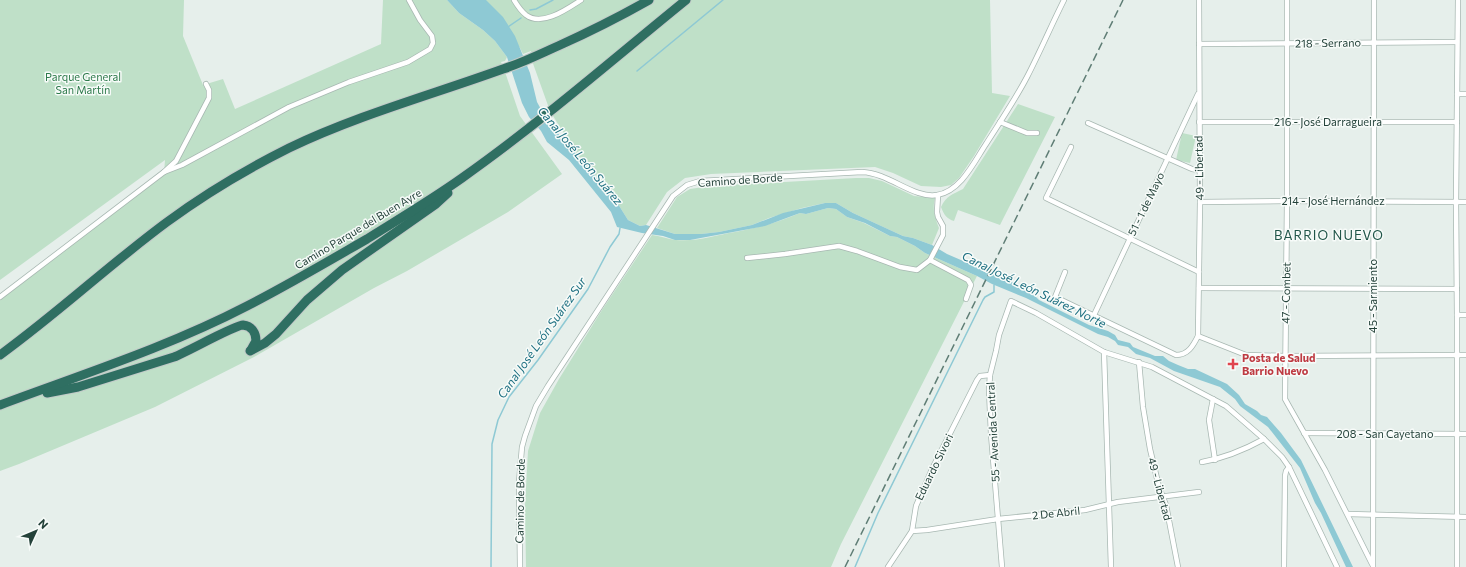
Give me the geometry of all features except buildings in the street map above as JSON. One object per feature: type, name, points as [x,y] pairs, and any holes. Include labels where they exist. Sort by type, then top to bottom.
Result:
[{"type":"highway","points":[[0,354],[26,335],[167,221],[188,206],[250,169],[294,146],[348,122],[504,69],[531,58],[600,27],[649,0]]},
{"type":"highway","name":"Camino Parque del Buen Ayre","points":[[0,405],[120,362],[167,343],[247,306],[346,251],[415,210],[464,177],[528,129],[686,0]]},
{"type":"highway","points":[[15,399],[78,386],[174,357],[188,352],[239,326],[249,327],[254,331],[256,341],[250,351],[265,343],[276,334],[307,300],[328,281],[436,204],[464,177]]},
{"type":"street","points":[[164,172],[182,165],[289,107],[349,82],[408,62],[430,49],[433,43],[432,36],[420,20],[409,0]]},
{"type":"street","points":[[514,0],[526,14],[539,19],[556,14],[581,0]]},
{"type":"street","points":[[747,258],[838,246],[857,251],[907,269],[917,270],[931,259],[944,230],[938,217],[938,195],[950,190],[963,179],[1000,122],[1027,77],[1064,0]]},
{"type":"street","name":"49 - Libertad","points":[[1198,336],[1200,202],[1199,0]]},
{"type":"street","name":"47 - Combet","points":[[1286,0],[1287,201],[1285,399],[1348,514],[1373,565]]},
{"type":"street","name":"45 - Sarmiento","points":[[1373,565],[1374,0]]},
{"type":"street","points":[[1457,567],[1458,315],[1456,122],[1458,0]]},
{"type":"street","name":"218 - Serrano","points":[[1199,44],[1457,42]]},
{"type":"street","points":[[0,297],[164,172],[176,161],[209,98],[209,90],[206,84]]},
{"type":"street","name":"51 - 1 de Mayo","points":[[1094,315],[1129,238],[1199,93]]},
{"type":"street","points":[[1457,94],[1466,94]]},
{"type":"street","points":[[1000,122],[1027,133],[1037,133]]},
{"type":"street","name":"216 - José Darragueira","points":[[1199,122],[1456,122]]},
{"type":"street","points":[[1088,123],[1168,159],[1192,169],[1199,170]]},
{"type":"street","points":[[1071,147],[1046,198],[1199,272]]},
{"type":"street","name":"Camino de Borde","points":[[520,567],[520,467],[525,436],[533,414],[548,386],[656,221],[673,196],[679,190],[687,185],[700,181],[868,172],[886,177],[918,192],[938,195]]},
{"type":"street","name":"214 - José Hernández","points":[[1200,202],[1466,202]]},
{"type":"street","points":[[931,259],[968,280],[970,284],[966,299]]},
{"type":"street","points":[[1065,272],[1055,297],[1176,354],[1182,355],[1188,352],[1198,336],[1243,355],[1466,355]]},
{"type":"street","points":[[1199,288],[1457,289]]},
{"type":"street","name":"55 - Avenida Central","points":[[1002,567],[990,403],[990,375],[999,335],[1011,301],[1036,313],[1104,352]]},
{"type":"street","points":[[1458,315],[1466,315]]},
{"type":"street","points":[[1111,567],[1104,352],[1139,362],[1213,399],[1235,414],[1264,439],[1282,457],[1289,467],[1337,567]]},
{"type":"street","name":"49 - Libertad","points":[[1139,362],[1143,407],[1150,449],[1159,487],[1164,497],[1178,567]]},
{"type":"street","name":"Eduardo Sivori","points":[[888,567],[912,531],[916,506],[977,380],[980,376],[990,375]]},
{"type":"street","points":[[1213,399],[1209,420],[1215,460]]},
{"type":"street","name":"208 - San Cayetano","points":[[1304,433],[1466,434]]},
{"type":"street","points":[[1202,462],[1215,460],[1242,451],[1264,439]]},
{"type":"street","points":[[1284,567],[1285,476],[1289,467]]},
{"type":"street","name":"2 De Abril","points":[[912,531],[998,519],[1085,510],[1118,502],[1199,492]]},
{"type":"street","points":[[1348,514],[1466,517]]},
{"type":"green space","name":"Parque General San Martín","points":[[0,0],[184,0],[183,36],[203,85],[223,79],[235,109],[381,44],[383,0],[447,0],[459,13],[483,30],[495,41],[507,57],[505,61],[501,62],[520,116],[562,174],[508,212],[254,357],[155,407],[0,471],[0,297],[164,173],[165,160],[0,280]]},
{"type":"green space","points":[[486,0],[990,0],[992,93],[1010,96],[974,156],[959,178],[951,185],[941,187],[921,186],[893,173],[875,167],[711,174],[685,178],[667,192],[646,225],[640,226],[628,220],[613,196],[576,153],[550,111],[531,58],[531,51],[523,54],[520,48],[486,5]]},
{"type":"green space","points":[[1018,104],[1055,117],[1000,225],[958,210],[954,221],[949,219],[942,210],[941,207],[943,203],[950,196],[963,189]]},
{"type":"green space","points":[[1182,133],[1196,136],[1190,163],[1176,160]]},
{"type":"green space","points":[[869,178],[882,181],[914,196],[935,198],[934,210],[939,228],[932,245],[903,236],[853,213],[836,203],[825,203],[802,208],[752,225],[719,232],[675,234],[657,228],[677,197],[690,189],[710,186]]},
{"type":"green space","points":[[828,208],[836,209],[847,217],[864,223],[890,236],[897,237],[925,253],[977,276],[841,544],[831,567],[526,567],[525,506],[528,451],[540,413],[559,379],[602,310],[652,235],[676,240],[698,239],[735,232],[784,219],[800,213],[806,214]]},
{"type":"water","points":[[447,0],[486,0],[503,17],[515,36],[530,73],[537,102],[548,122],[613,196],[628,220],[640,226],[646,225],[675,234],[701,234],[752,225],[783,213],[825,203],[836,203],[853,213],[903,236],[932,245],[947,254],[1014,283],[1034,295],[1039,300],[1089,325],[1108,331],[1115,335],[1118,340],[1130,343],[1133,347],[1155,356],[1163,356],[1169,361],[1178,365],[1188,369],[1195,369],[1227,384],[1239,395],[1245,404],[1261,415],[1267,417],[1301,460],[1353,567],[1346,567],[1300,468],[1268,427],[1240,406],[1235,399],[1220,387],[1174,371],[1150,358],[1136,354],[1128,347],[1118,345],[1115,341],[1108,337],[1098,334],[1026,298],[925,253],[897,237],[890,236],[865,223],[847,217],[836,209],[828,208],[806,214],[800,213],[765,226],[690,240],[675,240],[663,236],[617,227],[611,212],[569,160],[547,142],[541,131],[529,117],[522,103],[507,57],[495,41],[483,30],[459,13]]},
{"type":"waterway","points":[[530,10],[536,9],[553,0]]},
{"type":"waterway","points":[[637,71],[723,0]]},
{"type":"waterway","points":[[508,27],[521,18]]},
{"type":"waterway","name":"Canal José León Suárez Sur","points":[[491,567],[492,444],[498,420],[509,397],[538,360],[588,289],[610,247],[619,234],[620,228]]},
{"type":"waterway","name":"Canal José León Suárez Norte","points":[[855,567],[878,513],[983,300],[985,297],[994,292],[994,285]]},
{"type":"railway","points":[[845,567],[1123,0]]},
{"type":"place","name":"Posta de Salud Barrio Nuevo","points":[[1233,364]]},
{"type":"district","name":"BARRIO NUEVO","points":[[1329,235]]},
{"type":"water label","name":"Canal José León Suárez","points":[[580,156]]}]
